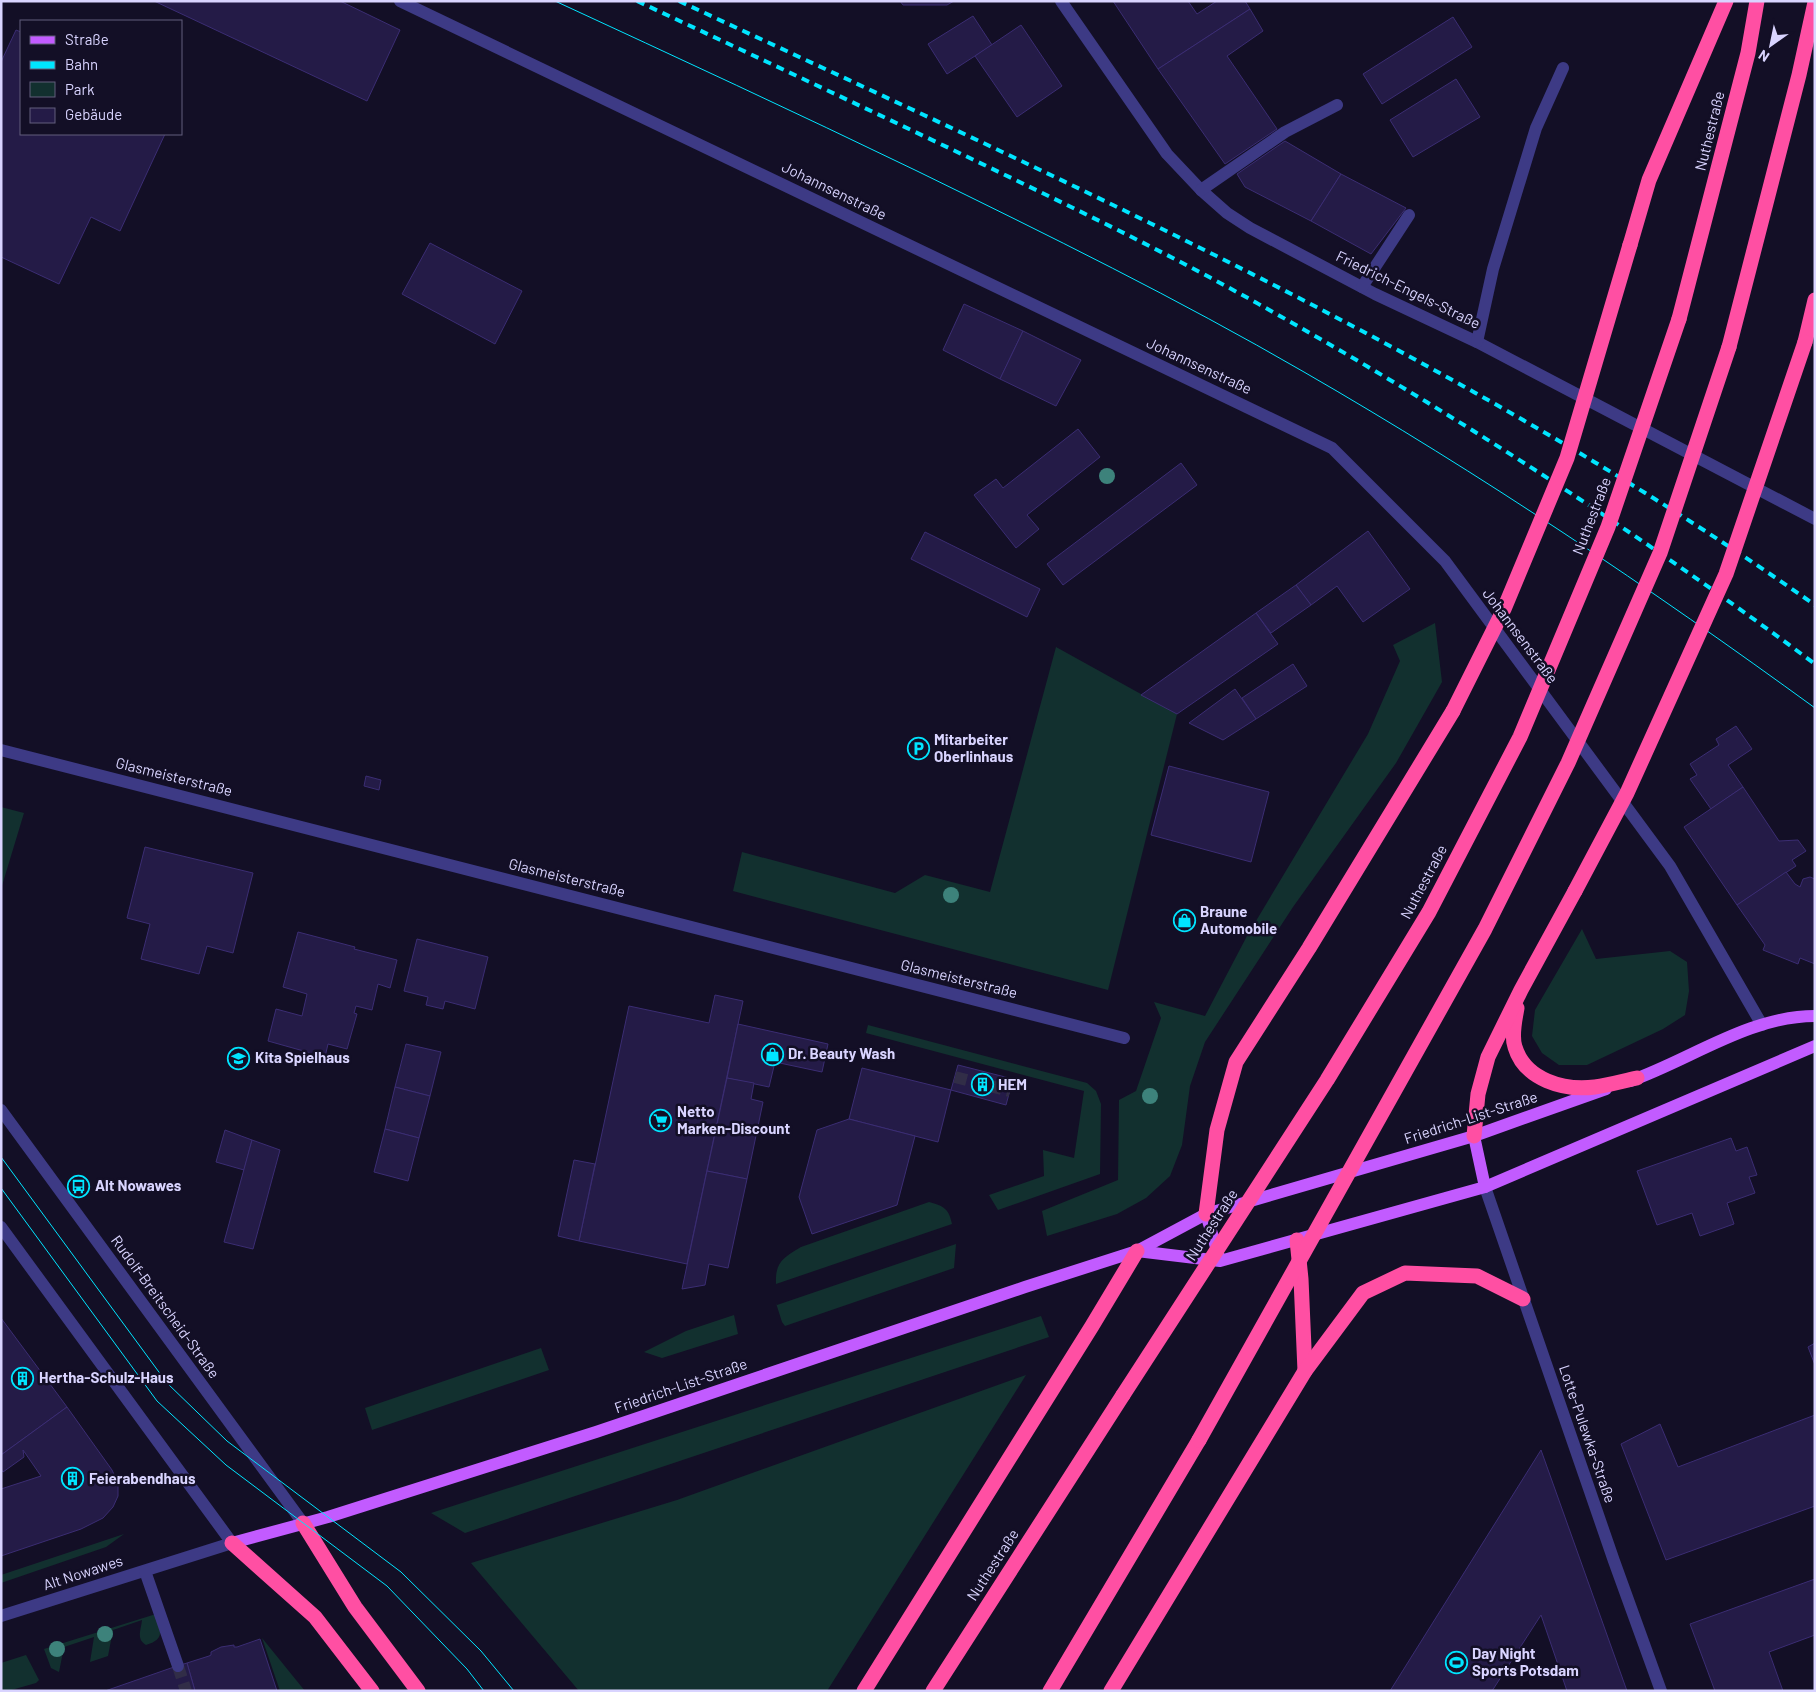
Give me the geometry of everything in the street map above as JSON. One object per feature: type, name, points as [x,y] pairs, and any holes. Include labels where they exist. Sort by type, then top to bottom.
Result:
[{"type":"highway","points":[[1206,1214],[1217,1130],[1236,1062],[1310,948],[1454,711],[1504,609],[1567,458],[1649,180],[1726,1]]},
{"type":"highway","name":"Nuthestraße","points":[[933,1691],[1327,1080],[1429,912],[1520,737],[1608,526],[1679,319],[1748,53],[1757,1]]},
{"type":"highway","points":[[1050,1691],[1199,1440],[1485,929],[1568,763],[1660,553],[1729,346],[1799,75],[1815,2]]},
{"type":"highway","points":[[1474,1136],[1478,1094],[1488,1057],[1627,793],[1726,574],[1804,342],[1815,300]]},
{"type":"highway","points":[[1522,990],[1514,1022],[1514,1046],[1524,1065],[1538,1077],[1564,1087],[1594,1087],[1637,1078]]},
{"type":"highway","points":[[1297,1240],[1302,1279],[1305,1371]]},
{"type":"highway","points":[[864,1691],[1137,1251]]},
{"type":"highway","points":[[1111,1691],[1305,1371],[1363,1293],[1405,1273],[1477,1276],[1523,1299]]},
{"type":"highway","points":[[303,1523],[354,1607],[418,1691]]},
{"type":"highway","points":[[232,1543],[315,1617],[372,1691]]},
{"type":"main road","name":"Friedrich-List-Straße","points":[[232,1543],[376,1502],[596,1432],[1137,1251],[1206,1214],[1474,1136],[1637,1078],[1692,1053],[1762,1025],[1799,1016],[1815,1016]]},
{"type":"main road","name":"Friedrich-List-Straße","points":[[1137,1251],[1220,1261],[1485,1187],[1815,1046]]},
{"type":"main road","points":[[1474,1136],[1485,1187]]},
{"type":"main road","points":[[1206,1214],[1220,1261]]},
{"type":"street","name":"Johannsenstraße","points":[[400,1],[1332,448],[1451,569],[1670,866],[1762,1025]]},
{"type":"street","name":"Friedrich-Engels-Straße","points":[[1061,1],[1167,154],[1201,190],[1227,213],[1250,228],[1362,287],[1477,342],[1815,519]]},
{"type":"street","points":[[1477,342],[1493,269],[1536,128],[1563,68]]},
{"type":"street","points":[[1201,190],[1285,132],[1337,105]]},
{"type":"street","points":[[1362,287],[1409,215]]},
{"type":"street","name":"Glasmeisterstraße","points":[[1,750],[1124,1038]]},
{"type":"street","name":"Rudolf-Breitscheid-Straße","points":[[1,1110],[303,1523]]},
{"type":"street","name":"Lotte-Pulewka-Straße","points":[[1485,1187],[1661,1691]]},
{"type":"street","points":[[1,1227],[232,1543]]},
{"type":"street","name":"Alt Nowawes","points":[[1,1616],[232,1543]]},
{"type":"street","points":[[145,1570],[178,1666]]},
{"type":"green space","points":[[1435,623],[1442,682],[1396,763],[1293,907],[1205,1042],[1190,1086],[1182,1145],[1170,1176],[1146,1198],[1117,1214],[1047,1236],[1042,1211],[1118,1180],[1119,1100],[1136,1091],[1161,1018],[1154,1002],[1205,1016],[1247,936],[1368,734],[1400,661],[1393,645]]},
{"type":"green space","points":[[1056,647],[1177,714],[1108,990],[733,891],[742,852],[895,893],[925,875],[990,892]]},
{"type":"green space","points":[[1,807],[24,813],[1,889]]},
{"type":"green space","points":[[1582,929],[1596,959],[1670,951],[1687,962],[1689,991],[1685,1015],[1663,1029],[1587,1065],[1559,1065],[1542,1053],[1532,1036],[1535,1010]]},
{"type":"green space","points":[[868,1025],[1087,1083],[1096,1091],[1101,1104],[1100,1174],[998,1210],[989,1195],[1044,1176],[1043,1150],[1074,1158],[1084,1091],[866,1033]]},
{"type":"green space","points":[[929,1202],[945,1209],[952,1224],[776,1284],[777,1270],[781,1261],[801,1247]]},
{"type":"green space","points":[[956,1244],[954,1268],[785,1326],[782,1322],[776,1303],[777,1305]]},
{"type":"green space","points":[[734,1315],[738,1334],[662,1358],[644,1352],[686,1331]]},
{"type":"green space","points":[[1041,1316],[1049,1337],[465,1533],[431,1513]]},
{"type":"green space","points":[[541,1348],[549,1370],[372,1430],[365,1408]]},
{"type":"green space","points":[[1026,1375],[827,1691],[579,1691],[471,1563],[677,1500]]},
{"type":"green space","points":[[124,1534],[106,1547],[1,1583],[1,1575]]},
{"type":"green space","points":[[156,1614],[160,1634],[157,1640],[152,1643],[146,1645],[141,1640],[142,1620],[113,1630],[108,1656],[90,1662],[94,1637],[64,1647],[59,1672],[51,1668],[44,1649]]},
{"type":"green space","points":[[262,1638],[305,1691],[280,1691]]},
{"type":"green space","points":[[26,1655],[39,1680],[36,1683],[8,1691],[1,1691],[1,1663]]},
{"type":"building","points":[[154,1],[340,1],[400,30],[367,101]]},
{"type":"building","points":[[900,1],[954,1],[947,5],[903,5]]},
{"type":"building","points":[[1113,1],[1188,1],[1197,14],[1217,1],[1245,1],[1250,9],[1158,69]]},
{"type":"building","points":[[1250,9],[1263,31],[1227,56],[1277,129],[1225,164],[1158,69]]},
{"type":"building","points":[[973,16],[992,45],[947,74],[928,44]]},
{"type":"building","points":[[1453,17],[1472,47],[1382,104],[1363,74]]},
{"type":"building","points":[[1021,25],[1062,86],[1017,117],[975,56]]},
{"type":"building","points":[[16,30],[20,32],[20,135],[165,135],[120,231],[91,217],[59,284],[1,257],[1,62]]},
{"type":"building","points":[[1456,79],[1480,117],[1413,157],[1390,120]]},
{"type":"building","points":[[1285,141],[1341,174],[1311,221],[1245,187],[1237,174]]},
{"type":"building","points":[[1341,174],[1406,208],[1371,254],[1311,221]]},
{"type":"building","points":[[430,243],[522,291],[495,344],[402,294]]},
{"type":"building","points":[[964,304],[1023,331],[1000,379],[943,350]]},
{"type":"building","points":[[1023,331],[1081,360],[1056,406],[1000,379]]},
{"type":"building","points":[[1078,429],[1100,457],[1027,515],[1039,529],[1016,548],[974,495],[996,479],[1003,488]]},
{"type":"building","points":[[1181,463],[1197,485],[1063,585],[1047,564]]},
{"type":"building","points":[[1368,531],[1410,589],[1363,622],[1337,586],[1311,605],[1296,585]]},
{"type":"building","points":[[925,532],[1040,589],[1027,617],[911,559]]},
{"type":"building","points":[[1296,585],[1311,605],[1271,633],[1256,613]]},
{"type":"building","points":[[1256,613],[1278,644],[1177,714],[1141,695]]},
{"type":"building","points":[[1293,664],[1307,686],[1256,719],[1242,698]]},
{"type":"building","points":[[1235,689],[1256,719],[1223,740],[1189,723]]},
{"type":"building","points":[[1736,726],[1752,749],[1728,765],[1743,787],[1711,809],[1690,779],[1697,775],[1690,764],[1719,745],[1716,739]]},
{"type":"building","points":[[1169,766],[1269,792],[1251,862],[1151,835]]},
{"type":"building","points":[[366,776],[381,780],[379,790],[364,786]]},
{"type":"building","points":[[1743,787],[1779,841],[1798,840],[1806,851],[1792,860],[1796,866],[1737,905],[1684,827]]},
{"type":"building","points":[[145,847],[253,873],[233,953],[207,946],[199,974],[141,959],[150,924],[127,918]]},
{"type":"building","points":[[1786,872],[1795,884],[1800,887],[1803,879],[1810,877],[1815,879],[1815,964],[1800,958],[1798,964],[1763,950],[1765,945],[1737,905]]},
{"type":"building","points":[[298,932],[397,960],[390,988],[378,984],[372,1010],[356,1006],[354,1013],[357,1014],[347,1049],[328,1044],[325,1057],[268,1041],[276,1009],[302,1016],[307,994],[283,987]]},
{"type":"building","points":[[417,939],[488,957],[475,1009],[445,1001],[443,1009],[426,1005],[428,997],[404,991]]},
{"type":"building","name":"Netto Marken-Discount","points":[[715,995],[743,1001],[687,1264],[579,1241],[629,1006],[709,1023]]},
{"type":"building","points":[[738,1024],[828,1044],[822,1072],[775,1062],[769,1087],[727,1078]]},
{"type":"building","points":[[406,1044],[441,1052],[430,1096],[395,1087]]},
{"type":"building","name":"HEM","points":[[958,1065],[1013,1079],[1006,1105],[951,1090]]},
{"type":"building","points":[[862,1068],[951,1090],[938,1142],[849,1119]]},
{"type":"building","points":[[727,1078],[754,1083],[751,1099],[763,1102],[747,1179],[707,1171]]},
{"type":"building","points":[[395,1087],[430,1096],[419,1138],[385,1129]]},
{"type":"building","points":[[849,1119],[915,1136],[897,1205],[812,1234],[799,1197],[817,1130]]},
{"type":"building","points":[[385,1129],[419,1138],[408,1181],[374,1172]]},
{"type":"building","points":[[225,1130],[252,1140],[244,1170],[216,1162]]},
{"type":"building","points":[[1731,1138],[1736,1151],[1747,1147],[1757,1175],[1749,1177],[1755,1193],[1727,1203],[1734,1224],[1700,1236],[1692,1213],[1657,1225],[1637,1171]]},
{"type":"building","points":[[252,1140],[280,1150],[253,1249],[224,1242]]},
{"type":"building","points":[[574,1160],[595,1164],[579,1241],[558,1236]]},
{"type":"building","points":[[707,1171],[747,1179],[728,1268],[709,1264],[705,1285],[682,1289]]},
{"type":"building","name":"Hertha-Schulz-Haus","points":[[1,1318],[67,1407],[1,1455]]},
{"type":"building","points":[[1815,1343],[1815,1365],[1808,1347]]},
{"type":"building","name":"Feierabendhaus","points":[[67,1407],[112,1470],[118,1483],[118,1496],[113,1507],[103,1518],[81,1529],[1,1556],[1,1489],[41,1476],[23,1450],[24,1457],[3,1472],[1,1469],[1,1455]]},
{"type":"building","points":[[1815,1415],[1815,1506],[1666,1560],[1621,1444],[1660,1424],[1678,1467]]},
{"type":"building","points":[[1541,1450],[1627,1691],[1567,1691],[1541,1615],[1492,1691],[1390,1691]]},
{"type":"building","points":[[1815,1579],[1815,1635],[1769,1652],[1783,1691],[1715,1691],[1690,1624]]},
{"type":"building","points":[[260,1639],[277,1691],[195,1691],[187,1663],[209,1656],[211,1652],[221,1647],[234,1645],[234,1647],[237,1647]]},
{"type":"building","points":[[187,1663],[195,1691],[105,1691],[174,1667]]},
{"type":"tunnel","points":[[955,1077],[1010,1091]]},
{"type":"tunnel","points":[[178,1666],[186,1691]]},
{"type":"tram line","points":[[555,1],[782,106],[966,195],[1112,268],[1257,345],[1370,411],[1500,491],[1690,619],[1815,708]]},
{"type":"tram line","points":[[1,1157],[167,1383],[227,1441],[401,1572],[481,1651],[514,1691]]},
{"type":"tram line","points":[[1,1188],[157,1401],[226,1465],[387,1586],[467,1669],[484,1691]]},
{"type":"railway","points":[[637,1],[1066,204],[1255,302],[1399,385],[1541,474],[1610,519],[1815,664]]},
{"type":"railway","points":[[679,1],[1116,207],[1260,278],[1403,353],[1544,432],[1681,516],[1815,605]]},
{"type":"place","name":"Mitarbeiter Oberlinhaus","points":[[918,749]]},
{"type":"place","name":"Braune Automobile","points":[[1184,921]]},
{"type":"place","name":"Dr. Beauty Wash","points":[[772,1054]]},
{"type":"place","name":"Kita Spielhaus","points":[[239,1058]]},
{"type":"place","name":"HEM","points":[[982,1085]]},
{"type":"place","name":"Netto Marken-Discount","points":[[661,1121]]},
{"type":"place","name":"Alt Nowawes","points":[[79,1186]]},
{"type":"place","name":"Hertha-Schulz-Haus","points":[[23,1378]]},
{"type":"place","name":"Feierabendhaus","points":[[73,1479]]},
{"type":"place","name":"Day Night Sports Potsdam","points":[[1456,1663]]}]
